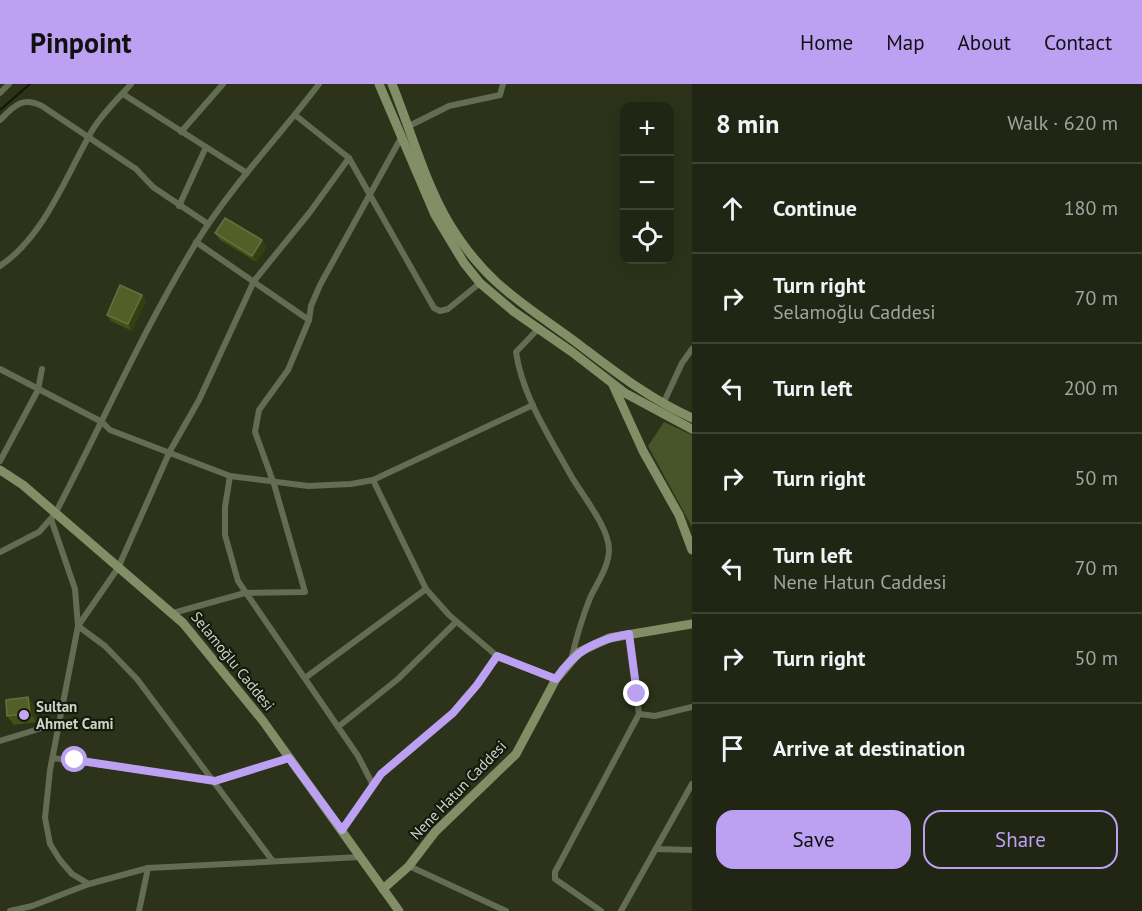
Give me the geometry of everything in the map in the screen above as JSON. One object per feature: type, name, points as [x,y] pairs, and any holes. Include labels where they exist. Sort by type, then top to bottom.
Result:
[{"type":"street","points":[[0,93],[9,84]]},
{"type":"street","points":[[0,266],[24,246],[71,173],[88,136],[131,84]]},
{"type":"street","points":[[181,132],[223,84]]},
{"type":"street","points":[[0,552],[31,537],[53,517],[122,378],[196,242],[247,173],[319,84]]},
{"type":"street","points":[[379,84],[435,215],[464,263],[480,283],[613,385],[646,406],[692,429]]},
{"type":"street","points":[[392,84],[448,221],[485,273],[513,299],[630,384],[663,405],[692,417]]},
{"type":"street","points":[[409,126],[449,106],[500,95],[502,84]]},
{"type":"street","points":[[123,94],[247,173]]},
{"type":"street","points":[[0,120],[18,102],[30,100],[136,169],[153,187],[208,224]]},
{"type":"street","points":[[295,116],[349,158],[435,308],[440,311],[448,309],[480,283]]},
{"type":"street","points":[[173,613],[245,593],[305,592],[274,484],[255,432],[255,419],[288,370],[309,320],[309,312],[320,285],[368,194],[401,138]]},
{"type":"street","points":[[179,206],[206,147]]},
{"type":"street","points":[[78,626],[118,568],[170,451],[199,400],[254,281],[310,213],[349,158]]},
{"type":"street","points":[[196,242],[309,320]]},
{"type":"street","points":[[538,329],[516,352],[533,405],[596,516],[606,537],[609,550],[606,567],[590,598],[571,660]]},
{"type":"street","points":[[663,405],[682,363],[692,349]]},
{"type":"street","points":[[0,369],[102,422],[110,430],[170,451],[230,476],[274,484],[308,486],[351,484],[373,480],[533,405]]},
{"type":"street","points":[[0,461],[38,390],[42,369]]},
{"type":"street","points":[[613,385],[643,451],[679,515],[691,544]]},
{"type":"street","name":"Selamoğlu Caddesi","points":[[0,470],[23,485],[53,517],[173,613],[263,721],[399,911]]},
{"type":"street","points":[[230,476],[225,507],[225,535],[238,581],[339,727],[373,785]]},
{"type":"street","points":[[373,480],[426,589],[456,622],[497,656],[556,679]]},
{"type":"street","points":[[53,517],[75,589],[78,626],[58,723],[45,818],[50,844],[72,874],[89,884]]},
{"type":"street","points":[[305,678],[426,589]]},
{"type":"street","points":[[339,727],[398,679],[456,622]]},
{"type":"street","name":"Nene Hatun Caddesi","points":[[383,889],[409,866],[435,832],[516,754],[556,679],[571,660],[591,644],[629,634],[692,624]]},
{"type":"street","points":[[78,626],[105,645],[137,679],[272,860]]},
{"type":"street","points":[[601,911],[555,879],[555,872],[639,714],[629,634]]},
{"type":"street","points":[[342,830],[381,774],[453,713],[477,685],[497,656]]},
{"type":"street","points":[[639,714],[655,716],[692,707]]},
{"type":"street","points":[[0,741],[58,723]]},
{"type":"street","points":[[53,758],[215,781],[289,758]]},
{"type":"street","points":[[621,911],[692,784]]},
{"type":"street","points":[[656,849],[692,850]]},
{"type":"street","points":[[10,911],[32,906],[89,884],[148,868],[360,857]]},
{"type":"street","points":[[409,866],[506,911]]},
{"type":"street","points":[[139,911],[148,868]]},
{"type":"green space","points":[[664,422],[692,435],[692,527],[648,446]]},
{"type":"building","points":[[225,218],[262,240],[252,256],[215,233]]},
{"type":"building","points":[[120,285],[142,295],[128,324],[107,315]]},
{"type":"building","points":[[28,697],[30,713],[7,716],[6,700]]},
{"type":"waterway","points":[[0,110],[30,84]]},
{"type":"place","name":"Sultan Ahmet Cami","points":[[24,715]]},
{"type":"route","points":[[75,760],[215,781],[289,758],[342,830],[381,774],[453,713],[477,685],[497,656],[556,679],[563,668],[591,644],[629,634],[637,694]]}]
